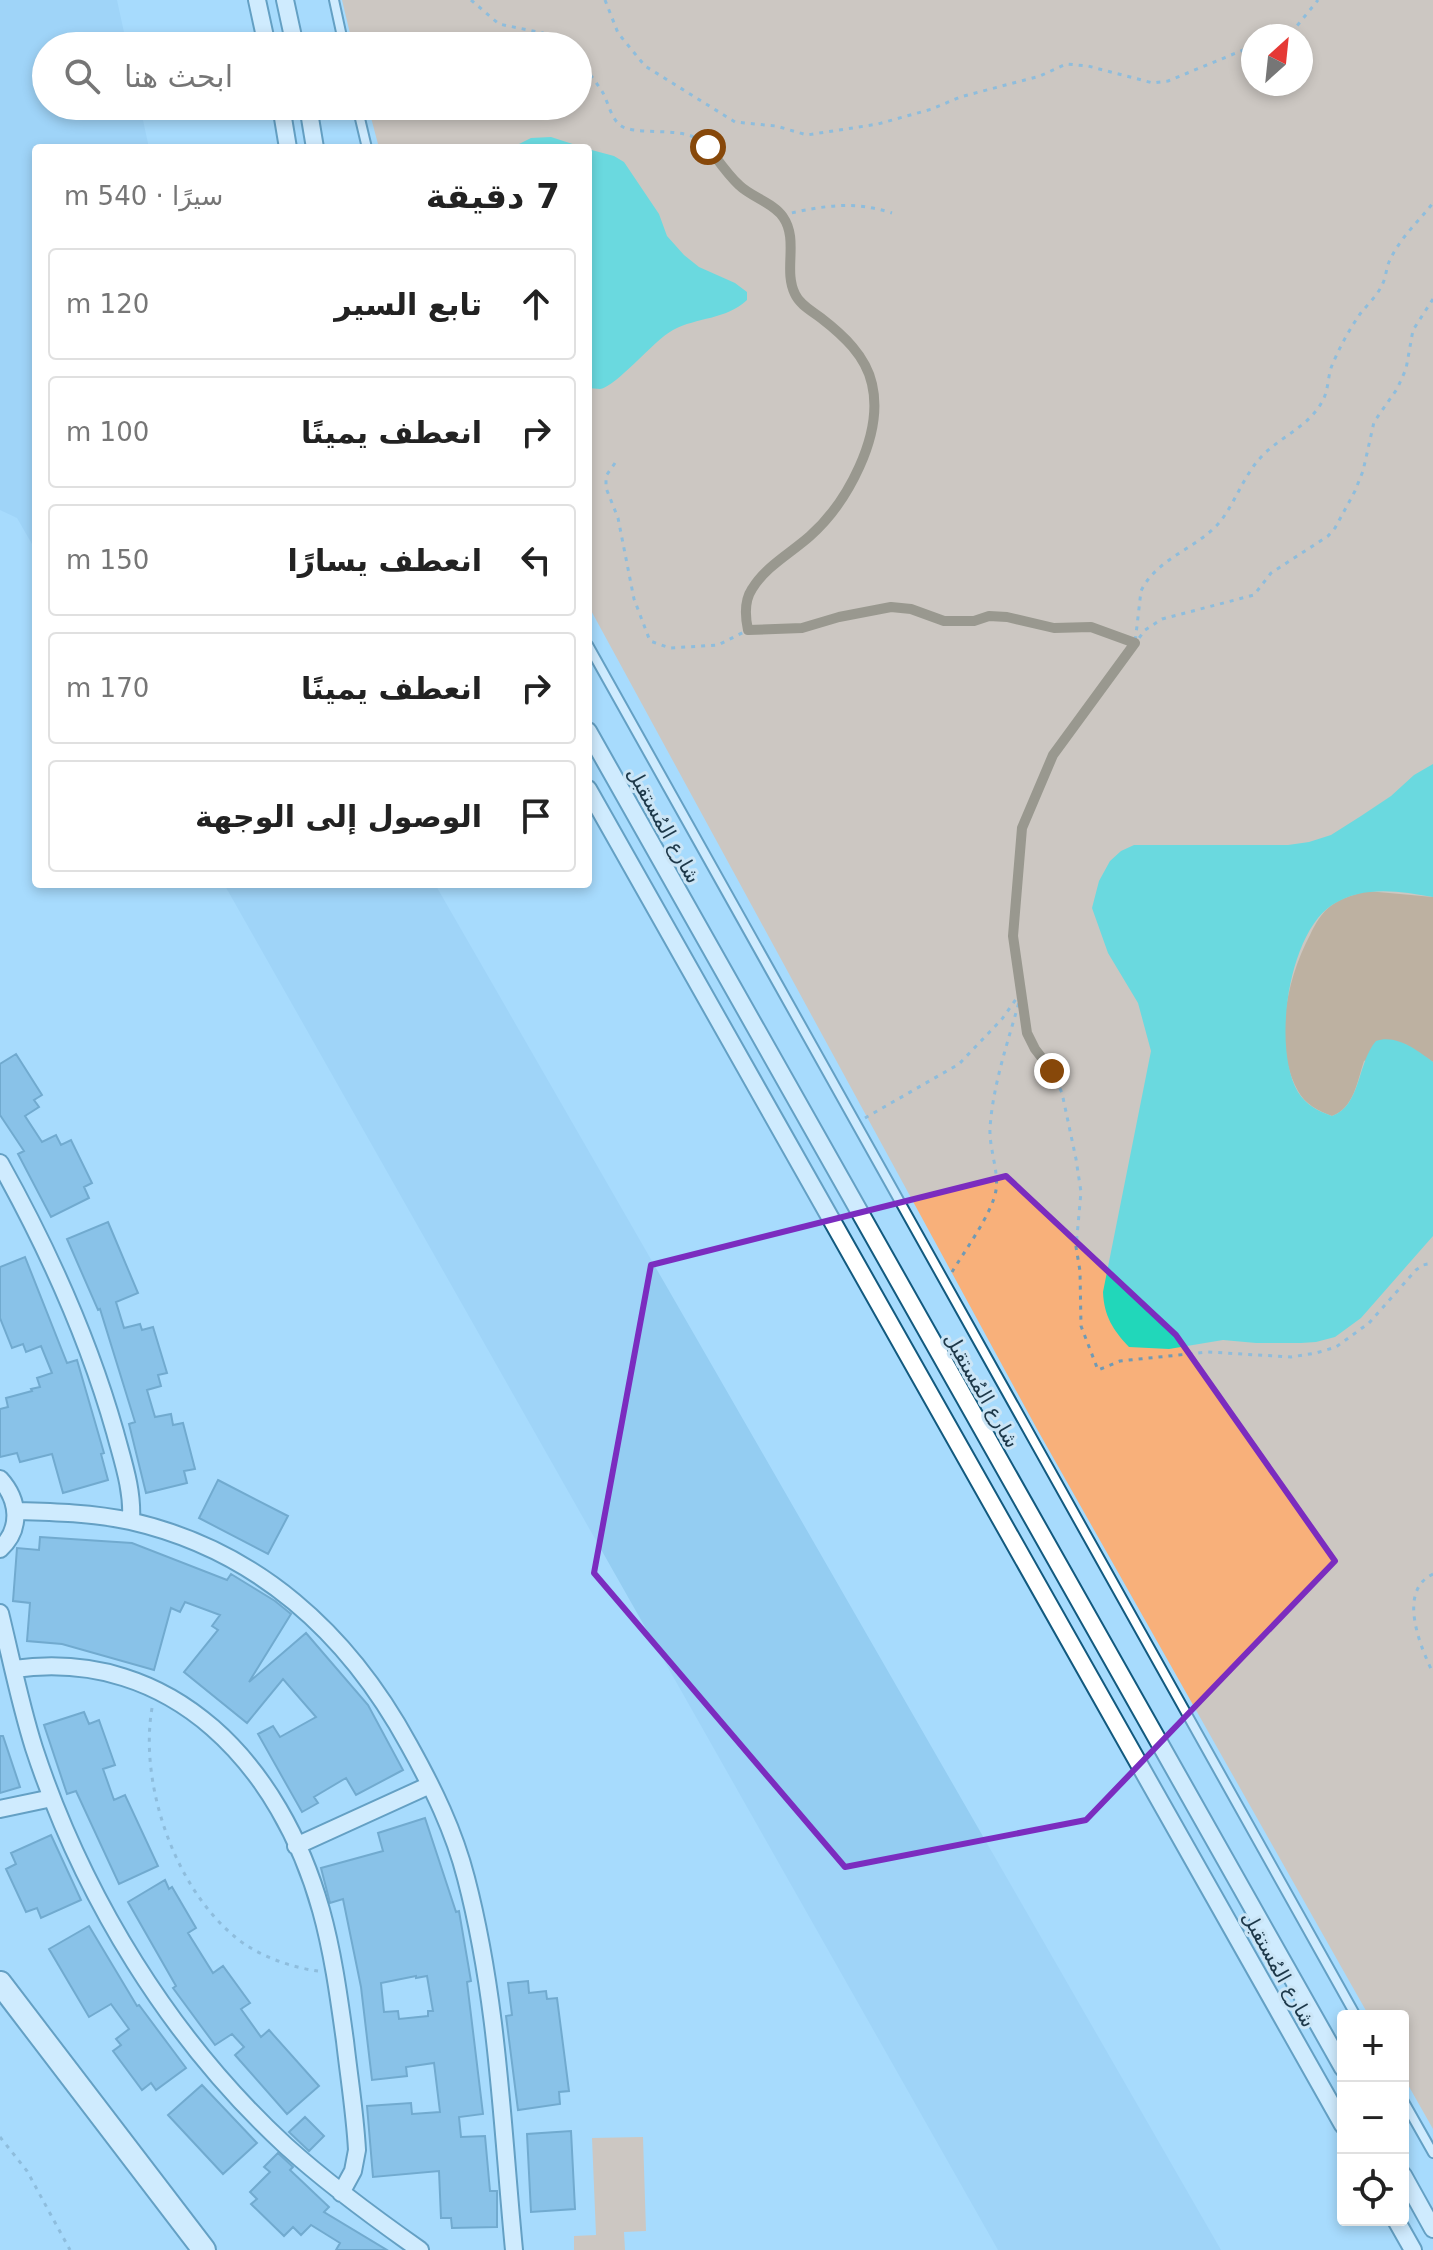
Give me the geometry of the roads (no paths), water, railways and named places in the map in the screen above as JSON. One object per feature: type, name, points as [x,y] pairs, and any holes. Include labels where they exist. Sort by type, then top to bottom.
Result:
[{"type":"street","points":[[257,0],[264,32]]},
{"type":"street","points":[[285,0],[292,32]]},
{"type":"street","points":[[283,120],[287,144]]},
{"type":"street","points":[[310,120],[314,144]]},
{"type":"street","name":"شارع المُستقبل","points":[[592,738],[1337,2057]]},
{"type":"street","name":"شارع المُستقبل","points":[[592,796],[1337,2114]]},
{"type":"street","points":[[0,1163],[56,1270],[92,1358],[130,1486],[131,1521]]},
{"type":"street","points":[[0,1479],[14,1499],[16,1511],[12,1534],[0,1549]]},
{"type":"street","points":[[16,1511],[85,1514],[131,1521],[231,1559],[283,1592],[312,1615],[343,1647],[379,1694],[430,1785],[456,1842],[483,1956],[496,2049],[514,2250]]},
{"type":"street","points":[[0,1613],[34,1746],[52,1798],[101,1903],[150,1985],[180,2027],[247,2107],[284,2144],[341,2193],[420,2250]]},
{"type":"street","points":[[14,1669],[36,1666],[86,1668],[111,1672],[155,1688],[193,1710],[227,1739],[268,1793],[296,1846],[322,1911],[335,1973],[357,2150],[353,2171],[341,2193]]},
{"type":"street","points":[[296,1846],[430,1785]]},
{"type":"street","points":[[0,1809],[52,1798]]},
{"type":"street","points":[[0,1983],[204,2250]]},
{"type":"street","points":[[1409,2186],[1433,2229]]},
{"type":"street","points":[[1399,2226],[1413,2250]]},
{"type":"lane","points":[[334,0],[341,32]]},
{"type":"lane","points":[[360,120],[366,144]]},
{"type":"lane","points":[[592,652],[1353,2010]]},
{"type":"lane","points":[[1409,2111],[1433,2153]]}]
